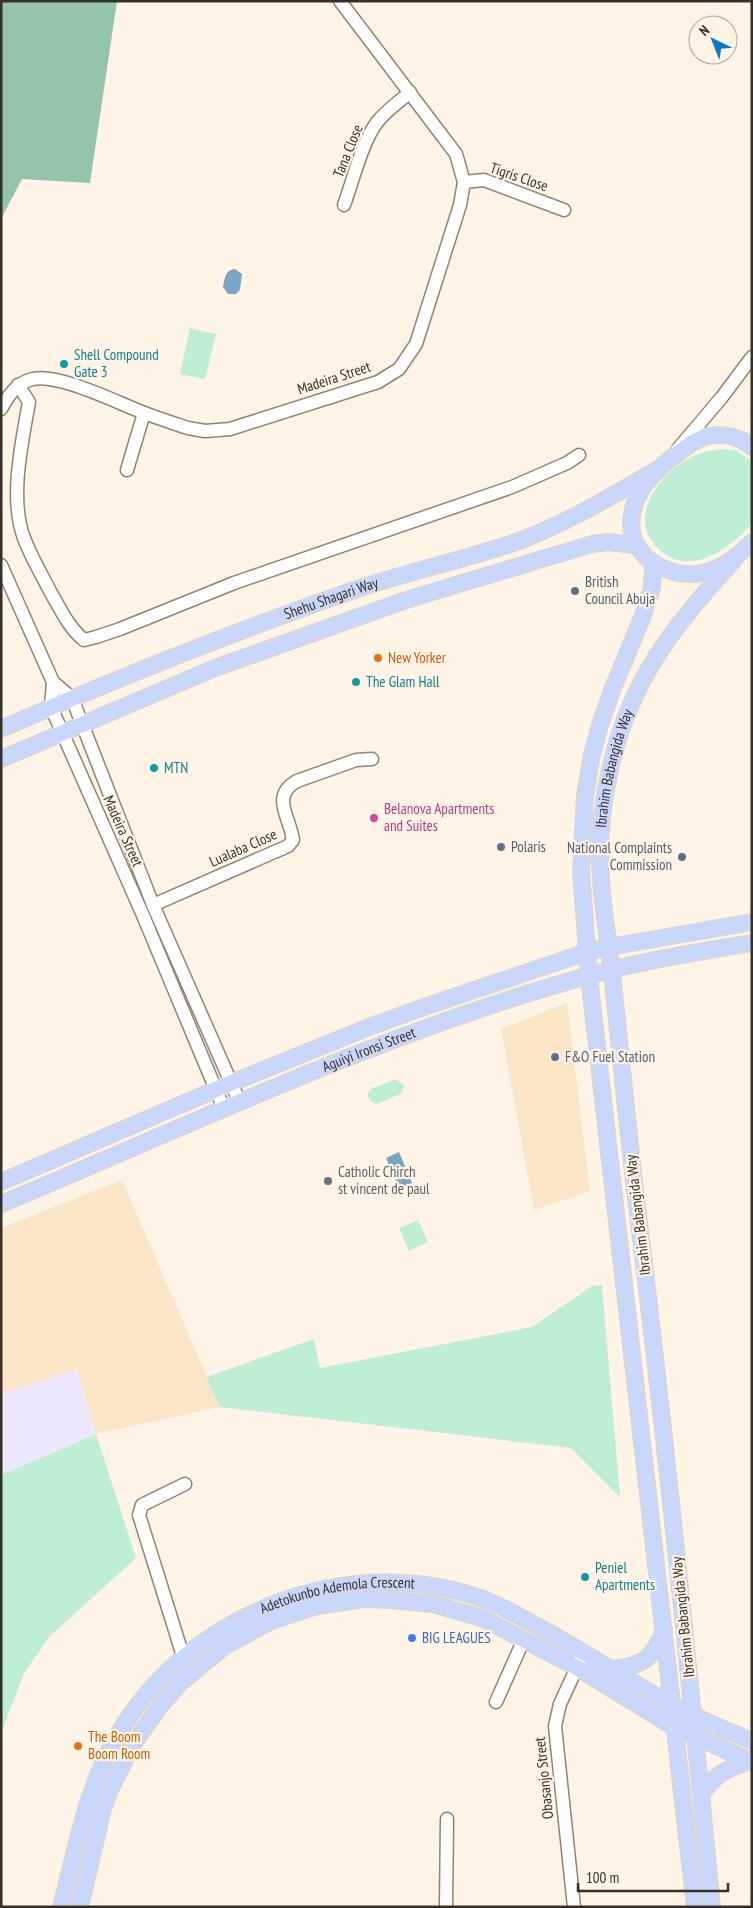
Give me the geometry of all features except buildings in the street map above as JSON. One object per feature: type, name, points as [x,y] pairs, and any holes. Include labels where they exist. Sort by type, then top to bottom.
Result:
[{"type":"main road","points":[[734,560],[718,569],[691,573],[675,572],[653,564],[644,557],[636,545],[632,519],[635,503],[643,488],[664,464],[694,442],[707,436],[721,435],[735,437],[752,447]]},
{"type":"main road","name":"Shehu Shagari Way","points":[[1,729],[72,698],[212,642],[364,587],[517,541],[573,517],[664,464]]},
{"type":"main road","name":"Shehu Shagari Way","points":[[1,759],[216,668],[406,600],[592,544],[608,542],[636,545]]},
{"type":"main road","name":"Ibrahim Babangida Way","points":[[712,1907],[694,1716],[654,1344],[631,1164],[612,971],[602,900],[600,858],[604,796],[617,740],[634,696],[656,655],[688,612],[752,542]]},
{"type":"main road","name":"Ibrahim Babangida Way","points":[[653,564],[652,588],[642,618],[613,688],[591,759],[585,796],[581,870],[589,976],[695,1907]]},
{"type":"main road","name":"Aguiyi Ironsi Street","points":[[1,1182],[231,1083],[424,1007],[587,952],[752,922]]},
{"type":"main road","name":"Aguiyi Ironsi Street","points":[[1,1204],[224,1109],[432,1026],[524,995],[589,976],[688,953],[752,943]]},
{"type":"main road","name":"Adetokunbo Ademola Crescent","points":[[61,1907],[88,1806],[104,1762],[130,1716],[182,1656],[228,1625],[276,1602],[302,1594],[332,1587],[380,1583],[440,1588],[486,1600],[509,1610],[584,1652],[673,1706],[752,1741]]},
{"type":"main road","name":"Adetokunbo Ademola Crescent","points":[[80,1907],[103,1809],[119,1770],[133,1744],[161,1705],[180,1683],[225,1646],[271,1621],[293,1613],[336,1602],[364,1599],[433,1604],[482,1618],[576,1667],[674,1727],[751,1762]]},
{"type":"main road","points":[[612,1669],[631,1667],[642,1663],[657,1647],[664,1629]]},
{"type":"main road","points":[[701,1796],[708,1784],[720,1772],[751,1762]]},
{"type":"street","name":"Madeira Street","points":[[18,385],[33,379],[48,378],[85,389],[144,413],[188,428],[205,431],[230,429],[378,382],[399,369],[416,344],[460,205],[464,182],[456,154],[340,1]]},
{"type":"street","name":"Tana Close","points":[[344,205],[370,135],[383,116],[410,92]]},
{"type":"street","name":"Tigris Close","points":[[464,182],[484,180],[564,210]]},
{"type":"street","points":[[664,464],[722,398],[752,357]]},
{"type":"street","points":[[1,410],[6,399],[18,385],[29,402],[19,457],[19,511],[24,537],[38,569],[66,619],[84,640],[96,638],[234,583],[512,487],[567,463],[580,455]]},
{"type":"street","points":[[127,470],[144,413]]},
{"type":"street","name":"Madeira Street","points":[[1,566],[53,682],[51,707],[62,734],[142,913],[224,1109]]},
{"type":"street","points":[[53,682],[72,698],[153,905],[240,1103]]},
{"type":"street","name":"Lualaba Close","points":[[153,905],[288,846],[293,840],[282,801],[288,786],[356,760],[372,760]]},
{"type":"street","points":[[182,1656],[139,1515],[142,1505],[184,1484]]},
{"type":"street","points":[[496,1702],[524,1639]]},
{"type":"street","name":"Obasanjo Street","points":[[574,1907],[555,1726],[560,1704],[584,1652]]},
{"type":"street","points":[[446,1907],[447,1819]]},
{"type":"shaded area","points":[[567,1003],[590,1191],[534,1210],[501,1029]]},
{"type":"shaded area","points":[[122,1180],[220,1407],[96,1434],[77,1369],[1,1395],[1,1228]]},
{"type":"shaded area","points":[[77,1369],[96,1434],[1,1475],[1,1395]]},
{"type":"green space","points":[[1,1],[117,1],[90,183],[22,179],[1,219]]},
{"type":"green space","points":[[190,328],[216,334],[205,379],[180,374]]},
{"type":"green space","points":[[721,449],[736,450],[752,461],[752,524],[724,549],[712,555],[700,560],[677,560],[662,552],[649,537],[645,523],[646,511],[650,500],[664,479],[682,462],[695,455]]},
{"type":"green space","points":[[397,1080],[404,1085],[402,1093],[377,1104],[371,1102],[367,1095],[371,1089]]},
{"type":"green space","points":[[418,1220],[428,1242],[409,1251],[399,1228]]},
{"type":"green space","points":[[602,1285],[620,1497],[571,1448],[220,1407],[206,1377],[314,1339],[320,1368],[532,1327],[592,1286]]},
{"type":"green space","points":[[96,1434],[136,1558],[50,1636],[24,1673],[1,1733],[1,1475]]},
{"type":"water","points":[[235,269],[242,274],[240,290],[236,294],[228,294],[223,287],[225,278],[229,271]]},
{"type":"water","points":[[399,1152],[412,1183],[399,1188],[386,1158]]},
{"type":"place","name":"Shell Compound Gate 3","points":[[64,364]]},
{"type":"place","name":"British Council Abuja","points":[[575,591]]},
{"type":"place","name":"New Yorker","points":[[378,658]]},
{"type":"place","name":"The Glam Hall","points":[[356,682]]},
{"type":"place","name":"MTN","points":[[154,768]]},
{"type":"place","name":"Belanova Apartments and Suites","points":[[374,818]]},
{"type":"place","name":"Polaris","points":[[501,847]]},
{"type":"place","name":"National Complaints Commission","points":[[682,857]]},
{"type":"place","name":"F&O Fuel Station","points":[[555,1057]]},
{"type":"place","name":"Catholic Chirch st vincent de paul","points":[[328,1181]]},
{"type":"place","name":"Peniel Apartments","points":[[585,1577]]},
{"type":"place","name":"BIG LEAGUES","points":[[412,1638]]},
{"type":"place","name":"The Boom Boom Room","points":[[78,1746]]}]
